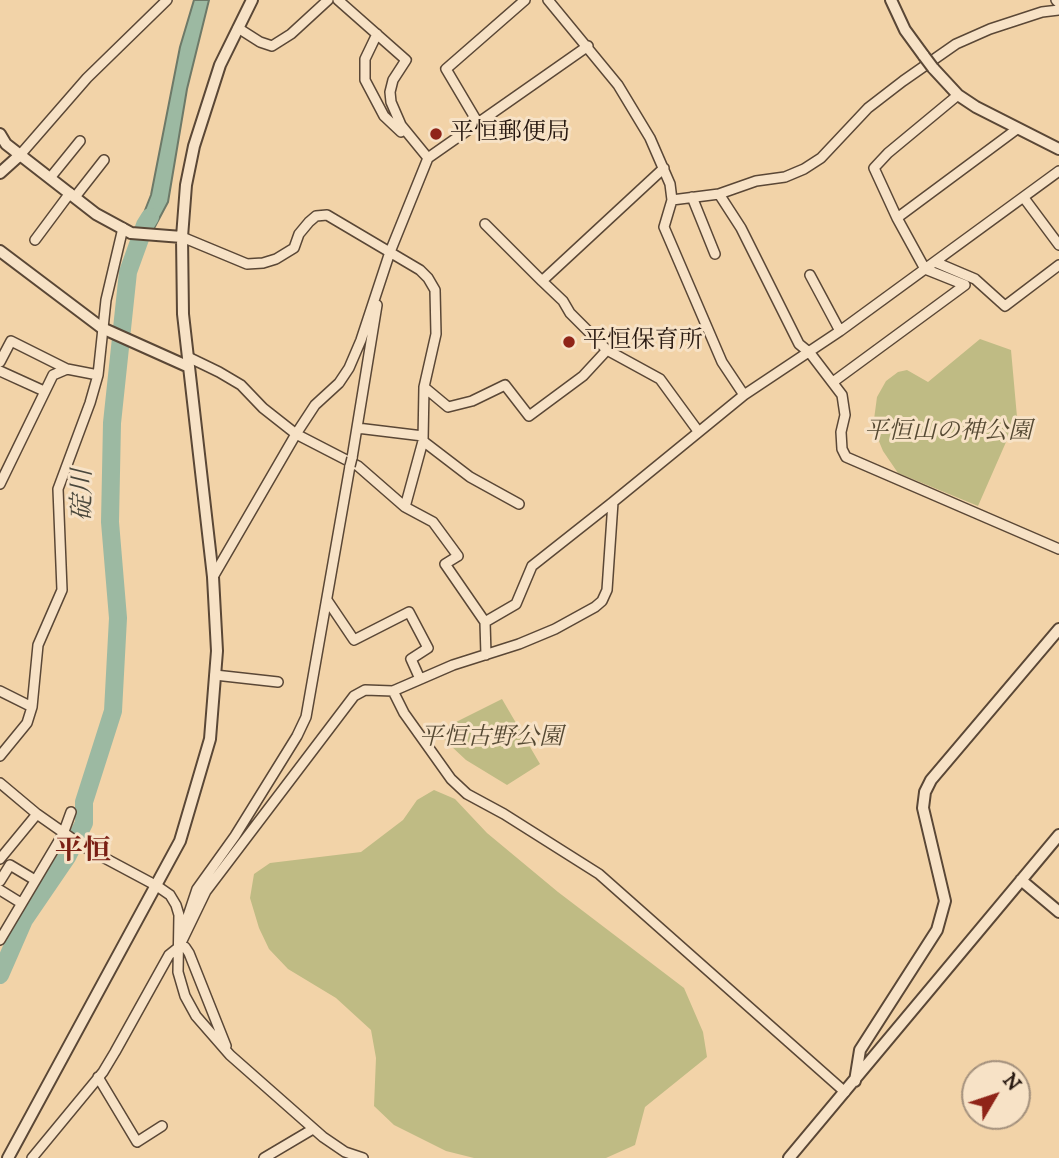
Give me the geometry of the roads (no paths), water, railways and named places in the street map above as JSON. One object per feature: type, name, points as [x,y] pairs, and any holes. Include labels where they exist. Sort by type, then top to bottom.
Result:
[{"type":"street","points":[[0,173],[20,155],[87,79],[167,0]]},
{"type":"street","points":[[8,1158],[180,841],[211,739],[217,651],[213,577],[183,314],[182,237],[186,185],[194,146],[220,65],[252,0]]},
{"type":"street","points":[[237,27],[260,42],[272,46],[291,34],[328,0]]},
{"type":"street","points":[[338,0],[406,60],[393,80],[391,102],[401,125],[428,158]]},
{"type":"street","points":[[478,124],[446,69],[524,0]]},
{"type":"street","points":[[548,0],[618,85],[650,138],[670,184],[672,200],[664,227],[722,362],[744,395]]},
{"type":"street","points":[[891,0],[905,30],[933,68],[958,95],[1017,130],[1059,149]]},
{"type":"street","points":[[672,200],[719,194],[756,181],[785,177],[821,158],[868,108],[956,44],[990,29],[1042,12],[1059,10]]},
{"type":"street","points":[[377,34],[365,59],[365,80],[384,116],[428,158]]},
{"type":"street","points":[[213,577],[296,434],[315,405],[339,383],[349,368],[385,265],[428,158],[588,46]]},
{"type":"street","points":[[833,382],[965,285],[925,270],[874,168],[888,153],[958,95]]},
{"type":"street","points":[[897,218],[1017,130]]},
{"type":"street","points":[[2,139],[96,214],[127,230],[182,237],[247,264],[263,263],[294,248],[299,234],[309,222],[316,216],[327,215],[420,270],[435,290],[436,334],[424,387],[423,439],[405,507]]},
{"type":"street","points":[[50,178],[80,141]]},
{"type":"street","points":[[35,240],[104,160]]},
{"type":"street","points":[[542,281],[664,168]]},
{"type":"street","points":[[485,622],[516,604],[532,566],[694,437],[698,431],[744,395],[810,353],[1059,172]]},
{"type":"street","points":[[719,194],[741,228],[799,344],[810,353],[842,395],[845,415],[841,432],[842,449],[846,457],[1059,549]]},
{"type":"street","points":[[692,197],[715,254]]},
{"type":"street","points":[[1024,198],[1059,245]]},
{"type":"street","points":[[485,224],[563,301],[570,313],[607,350],[660,379],[698,431]]},
{"type":"street","points":[[0,756],[27,723],[32,707],[38,645],[62,590],[58,489],[90,403],[97,375],[106,300],[127,230]]},
{"type":"street","points":[[0,251],[102,328],[241,385],[263,408],[296,434],[358,466],[405,507],[433,522],[458,556],[445,564],[485,622],[486,655]]},
{"type":"street","points":[[936,262],[975,279],[1005,306],[1059,265]]},
{"type":"street","points":[[179,947],[197,889],[256,803],[306,717],[385,265]]},
{"type":"street","points":[[810,275],[839,331]]},
{"type":"street","points":[[0,362],[11,341],[67,369],[97,375]]},
{"type":"street","points":[[424,387],[448,407],[472,401],[505,385],[529,416],[583,376],[607,350]]},
{"type":"street","points":[[0,484],[53,375],[67,369]]},
{"type":"street","points":[[0,371],[44,391]]},
{"type":"street","points":[[357,428],[423,439],[470,477],[519,504]]},
{"type":"street","points":[[32,1158],[115,1052],[169,955],[179,947],[212,882],[354,696],[365,690],[394,691],[555,629],[584,615],[602,601],[607,590],[613,502]]},
{"type":"street","points":[[327,600],[354,640],[409,612],[428,648],[411,659],[420,679]]},
{"type":"street","points":[[855,1081],[860,1050],[936,930],[945,901],[923,808],[925,792],[931,780],[1059,629]]},
{"type":"street","points":[[215,675],[278,682]]},
{"type":"street","points":[[0,691],[32,707]]},
{"type":"street","points":[[394,691],[404,713],[451,779],[467,794],[599,874],[845,1092]]},
{"type":"street","points":[[0,783],[84,848],[170,895],[176,905],[178,972],[185,996],[196,1016],[230,1055],[313,1129],[345,1152],[363,1158]]},
{"type":"street","points":[[0,940],[65,835],[71,812]]},
{"type":"street","points":[[0,859],[37,814]]},
{"type":"street","points":[[789,1158],[1059,835]]},
{"type":"street","points":[[0,881],[10,865],[35,880]]},
{"type":"street","points":[[1021,880],[1059,912]]},
{"type":"street","points":[[0,890],[21,903]]},
{"type":"street","points":[[179,947],[185,947],[189,953],[216,1027],[230,1055]]},
{"type":"street","points":[[98,1077],[137,1142],[162,1126]]},
{"type":"street","points":[[264,1158],[313,1129]]},
{"type":"waterway","name":"碇川","points":[[0,975],[24,920],[67,857],[84,823],[84,802],[113,711],[118,618],[110,522],[112,423],[128,272],[150,217]]},
{"type":"place","name":"平恒郵便局","points":[[436,134]]},
{"type":"place","name":"平恒保育所","points":[[569,342]]},
{"type":"district","name":"平恒","points":[[83,853]]},
{"type":"park label","name":"平恒山の神公園","points":[[948,433]]},
{"type":"park label","name":"平恒古野公園","points":[[491,739]]}]
